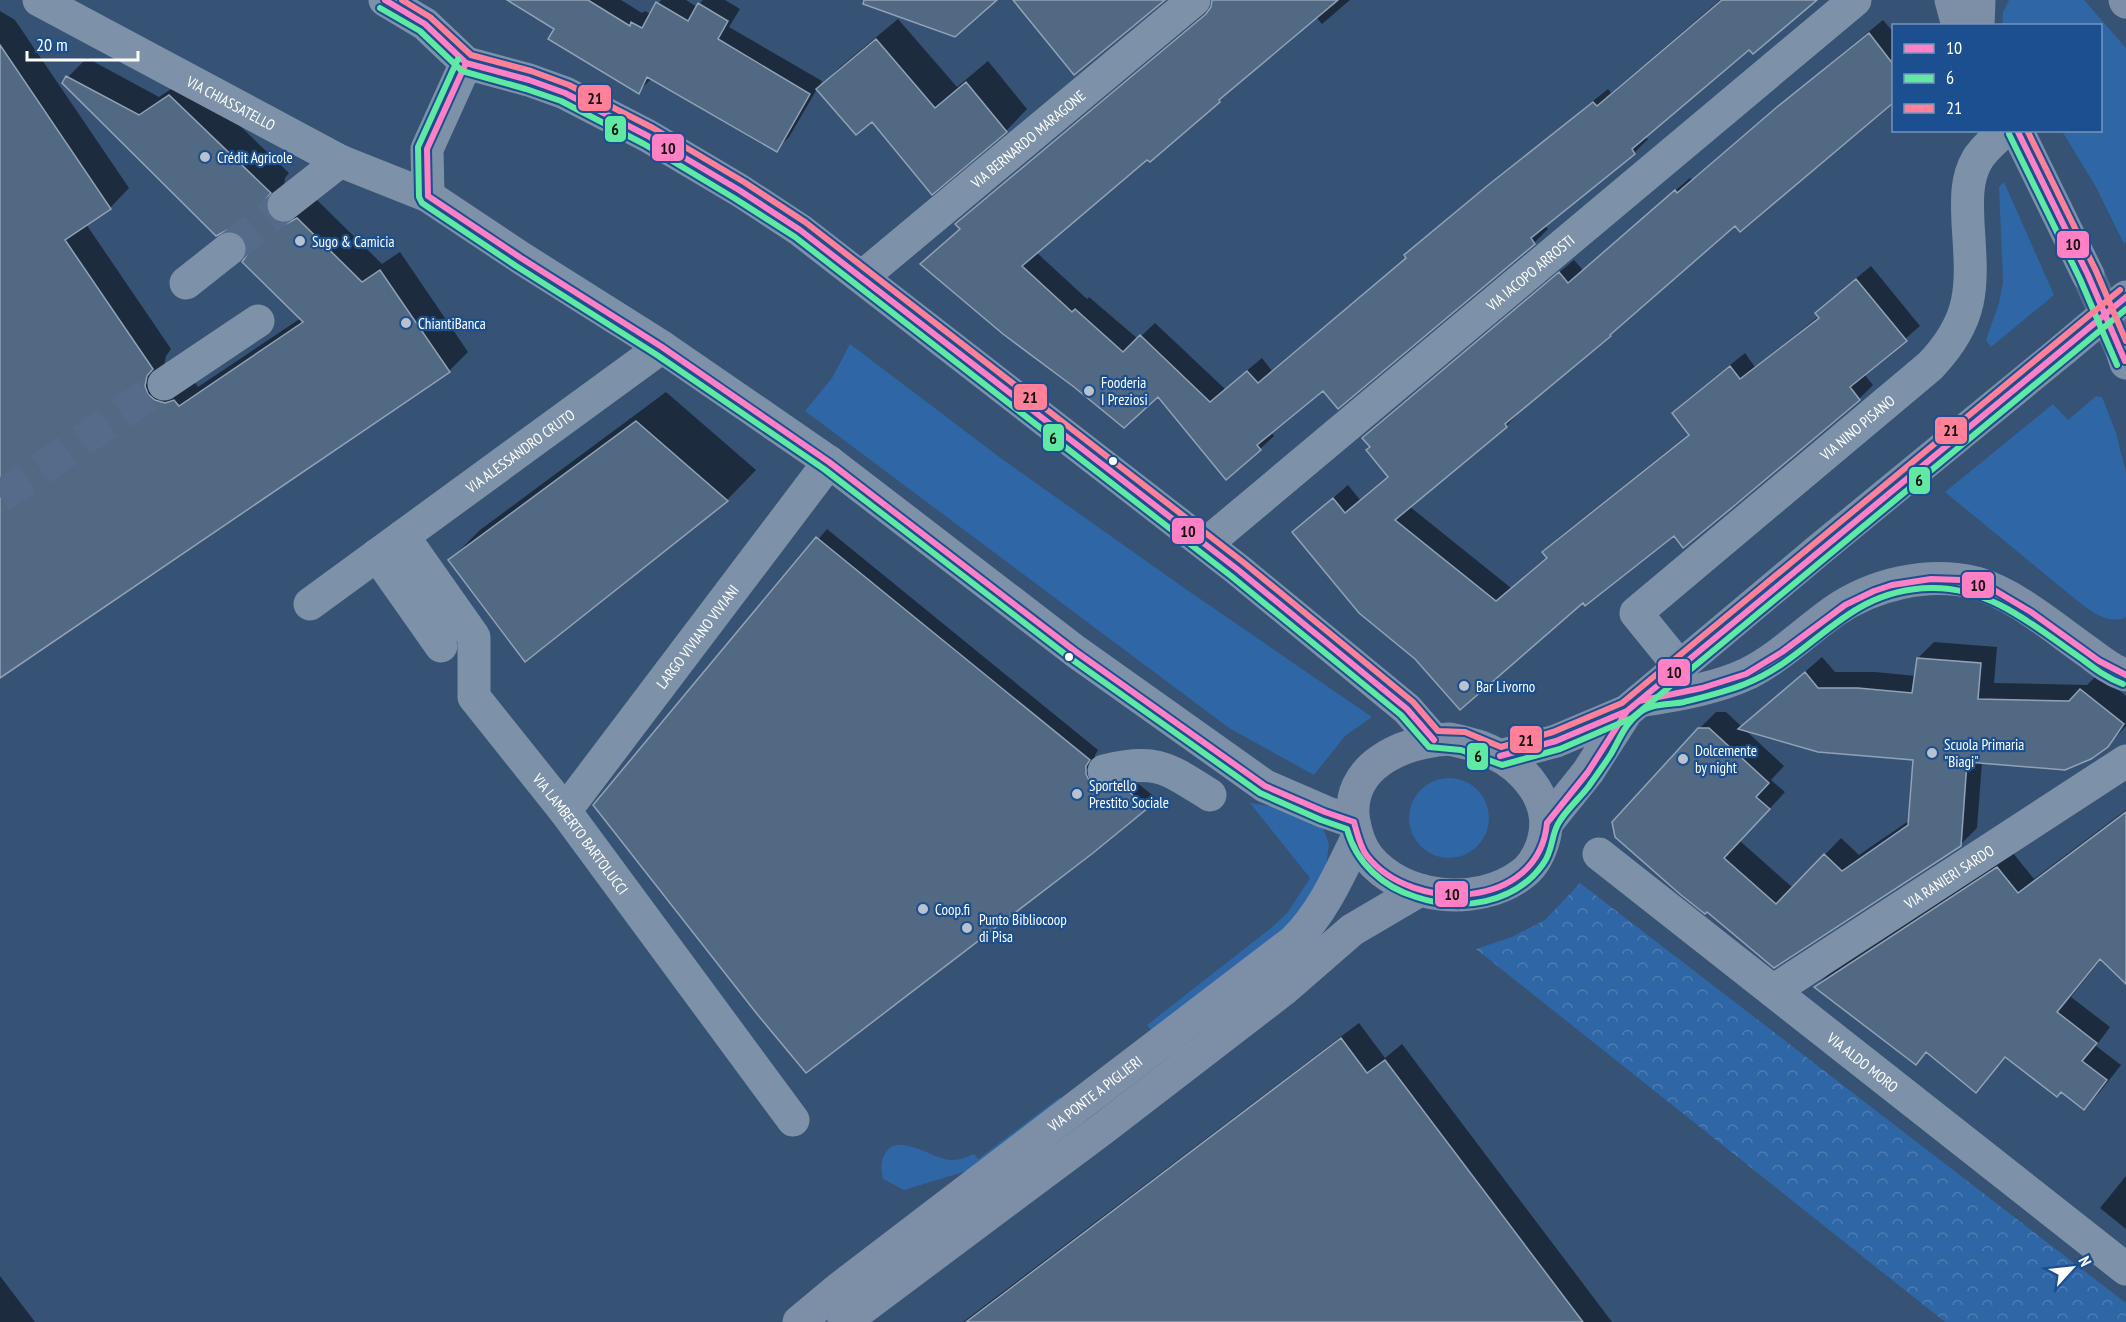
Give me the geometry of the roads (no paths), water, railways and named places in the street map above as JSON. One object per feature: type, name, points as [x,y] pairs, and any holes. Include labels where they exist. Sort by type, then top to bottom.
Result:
[{"type":"main road","points":[[1951,0],[1957,24]]},
{"type":"main road","points":[[1978,24],[1979,0]]},
{"type":"main road","points":[[2018,132],[2088,275]]},
{"type":"main road","points":[[1548,823],[1588,772],[1633,706],[2126,297]]},
{"type":"main road","points":[[1500,756],[1556,741],[1633,706],[1746,674],[1782,652],[1845,605],[1883,588],[1910,581],[1962,580],[1994,590],[2031,612],[2100,661],[2126,675]]},
{"type":"main road","points":[[1449,739],[1463,741],[1500,756],[1522,774],[1537,792],[1546,810],[1548,823],[1538,856],[1527,871],[1514,881],[1492,890],[1465,895],[1437,894],[1420,890],[1384,872],[1367,856],[1356,830],[1353,806],[1355,796],[1366,774],[1392,752],[1407,746],[1449,739]]},
{"type":"main road","name":"VIA PONTE A PIGLIERI","points":[[799,1322],[879,1258],[1294,941],[1314,919],[1334,886],[1356,830]]},
{"type":"main road","points":[[844,1322],[1283,990],[1352,930],[1420,890]]},
{"type":"street","name":"VIA CHIASSATELLO","points":[[39,0],[340,161],[428,196],[662,347],[829,462],[1076,651],[1265,786],[1325,812],[1356,830]]},
{"type":"street","points":[[385,0],[425,24],[466,63],[529,80],[565,93],[648,136],[739,190],[800,230],[1206,544],[1385,690],[1407,709],[1434,740]]},
{"type":"street","name":"VIA BERNARDO MARAGONE","points":[[862,277],[1194,0]]},
{"type":"street","name":"VIA IACOPO ARROSTI","points":[[1206,544],[1855,0]]},
{"type":"street","points":[[428,196],[427,148],[466,63]]},
{"type":"street","name":"VIA NINO PISANO","points":[[1679,666],[1636,613],[1930,366],[1950,345],[1965,316],[1972,277],[1967,204],[1971,172],[1978,158],[2003,132]]},
{"type":"street","points":[[284,205],[340,161]]},
{"type":"street","points":[[186,283],[229,249]]},
{"type":"street","points":[[164,384],[258,321]]},
{"type":"street","name":"VIA ALESSANDRO CRUTO","points":[[310,604],[662,347]]},
{"type":"street","name":"LARGO VIVIANO VIVIANI","points":[[565,811],[829,462]]},
{"type":"street","points":[[390,545],[441,646]]},
{"type":"street","name":"VIA LAMBERTO BARTOLUCCI","points":[[390,545],[474,637],[474,697],[565,811],[793,1120]]},
{"type":"street","name":"VIA RANIERI SARDO","points":[[1773,991],[2126,761]]},
{"type":"street","points":[[1104,771],[1134,764],[1156,766],[1181,776],[1208,804],[1213,783],[1232,763]]},
{"type":"street","name":"VIA ALDO MORO","points":[[1599,854],[2126,1269]]},
{"type":"tunnel","points":[[229,249],[284,205]]},
{"type":"tunnel","points":[[2088,275],[2123,354]]},
{"type":"tunnel","points":[[0,497],[164,384]]},
{"type":"place","name":"Crédit Agricole","points":[[205,157]]},
{"type":"place","name":"Sugo & Camicia","points":[[300,241]]},
{"type":"place","name":"ChiantiBanca","points":[[406,323]]},
{"type":"place","name":"Fooderia I Preziosi","points":[[1089,391]]},
{"type":"place","name":"Bar Livorno","points":[[1464,686]]},
{"type":"place","name":"Scuola Primaria \"Biagi\"","points":[[1932,753]]},
{"type":"place","name":"Dolcemente by night","points":[[1683,759]]},
{"type":"place","name":"Sportello Prestito Sociale","points":[[1077,794]]},
{"type":"place","name":"Coop.fi","points":[[923,909]]},
{"type":"place","name":"Punto Bibliocoop di Pisa","points":[[967,928]]}]
